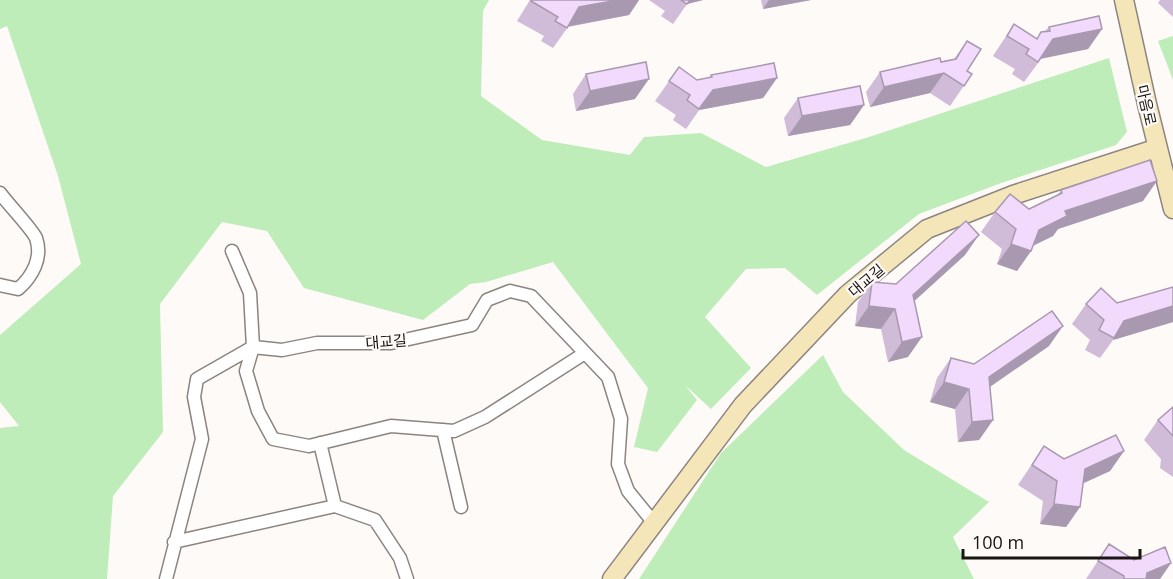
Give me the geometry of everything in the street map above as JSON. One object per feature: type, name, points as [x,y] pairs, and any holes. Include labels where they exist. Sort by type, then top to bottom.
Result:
[{"type":"street","name":"마음로","points":[[1124,0],[1173,209]]},
{"type":"street","name":"대교길","points":[[612,579],[743,405],[848,294],[927,230],[1013,195],[1158,148]]},
{"type":"street","points":[[0,193],[36,238],[38,258],[30,279],[18,289],[0,285]]},
{"type":"street","points":[[232,251],[250,293],[253,347],[246,371],[258,411],[273,439],[309,446],[391,426],[454,431],[485,417],[585,353]]},
{"type":"street","name":"대교길","points":[[253,347],[282,350],[317,343],[391,343],[472,325],[487,300],[510,291],[531,296],[608,377],[621,418],[618,464],[628,492],[654,523]]},
{"type":"street","points":[[166,579],[202,439],[194,397],[197,379],[253,347]]},
{"type":"street","points":[[442,430],[461,507]]},
{"type":"street","points":[[320,443],[335,506]]},
{"type":"street","points":[[174,542],[335,506],[375,520],[400,558],[407,579]]},
{"type":"green space","points":[[0,0],[489,0],[483,11],[481,96],[542,140],[630,155],[644,137],[701,133],[766,167],[869,137],[1109,58],[1127,132],[1116,145],[1001,183],[919,214],[817,295],[785,268],[746,269],[705,317],[751,368],[711,409],[685,385],[697,400],[657,452],[634,447],[648,388],[553,262],[486,282],[470,284],[423,320],[304,288],[267,231],[222,222],[160,304],[163,432],[113,496],[107,579],[0,579],[0,428],[19,426],[0,402],[0,335],[81,264],[58,176],[7,26],[0,29]]},
{"type":"green space","points":[[1173,36],[1173,80],[1158,41]]},
{"type":"green space","points":[[823,355],[843,392],[904,450],[989,502],[953,537],[974,579],[639,579],[721,453]]},
{"type":"building","points":[[532,0],[618,0],[579,7],[567,28],[555,21],[558,17]]},
{"type":"building","points":[[1099,16],[1102,29],[1053,39],[1038,62],[1026,54],[1029,49],[1007,36],[1014,24],[1037,39],[1041,32],[1050,31],[1049,27]]},
{"type":"building","points":[[967,41],[981,49],[967,71],[972,74],[964,86],[944,73],[884,87],[880,72],[940,58],[941,62],[956,59]]},
{"type":"building","points":[[646,62],[649,79],[590,91],[586,74]]},
{"type":"building","points":[[774,63],[777,78],[713,90],[699,109],[687,100],[690,95],[669,81],[679,67],[697,80],[712,77],[711,75]]},
{"type":"building","points":[[860,86],[864,105],[802,116],[798,98]]},
{"type":"building","points":[[1150,160],[1157,181],[1065,211],[1067,216],[1039,230],[1031,251],[1011,244],[1016,229],[995,212],[1010,194],[1029,209],[1062,193],[1061,190]]},
{"type":"building","points":[[966,221],[979,235],[913,295],[922,337],[902,342],[895,309],[869,306],[872,282],[896,284]]},
{"type":"building","points":[[1173,287],[1173,306],[1124,321],[1114,338],[1099,330],[1104,320],[1086,304],[1101,288],[1117,303]]},
{"type":"building","points":[[1052,311],[1063,326],[989,377],[993,420],[972,422],[969,389],[944,382],[951,358],[974,364]]},
{"type":"building","points":[[1173,407],[1173,436],[1158,420]]},
{"type":"building","points":[[1116,435],[1124,451],[1085,469],[1080,507],[1054,504],[1057,481],[1032,465],[1044,446],[1064,459]]},
{"type":"building","points":[[1109,544],[1134,560],[1165,547],[1171,563],[1147,573],[1146,579],[1124,579],[1124,576],[1098,561]]}]
